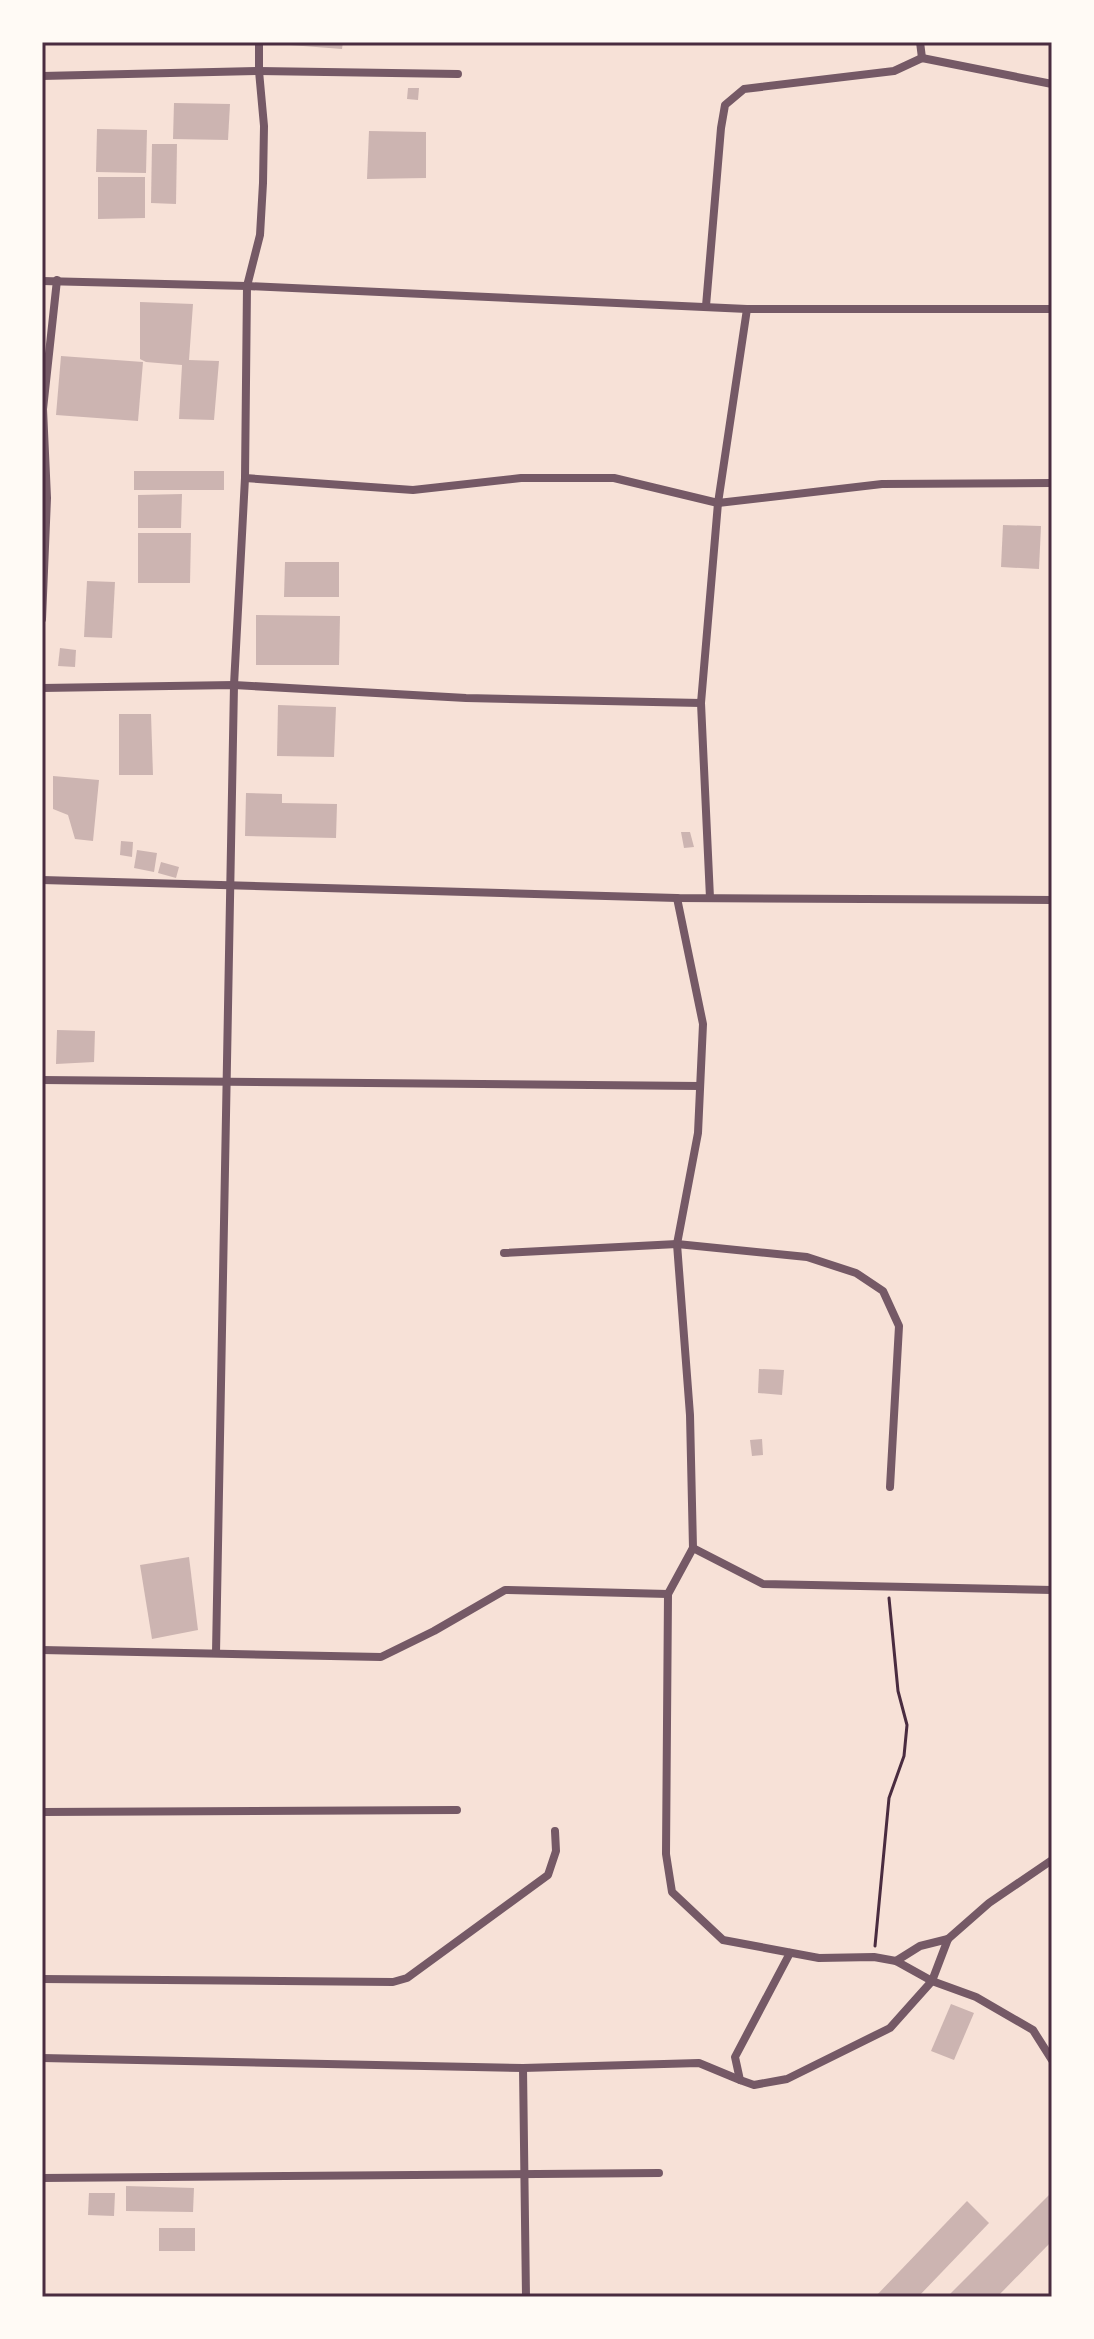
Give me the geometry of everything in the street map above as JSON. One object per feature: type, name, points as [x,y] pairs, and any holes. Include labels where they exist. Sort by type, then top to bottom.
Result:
[{"type":"street","points":[[216,1653],[234,685],[245,478],[247,286],[260,235],[264,126],[259,42]]},
{"type":"street","points":[[920,42],[922,58]]},
{"type":"street","points":[[706,306],[725,105],[744,89],[894,71],[922,58],[1052,84]]},
{"type":"street","points":[[42,76],[259,71],[458,74]]},
{"type":"street","points":[[42,619],[47,498],[43,409],[57,280]]},
{"type":"street","points":[[42,281],[247,286],[747,309],[1052,309]]},
{"type":"street","points":[[710,898],[701,703],[718,503],[747,309]]},
{"type":"street","points":[[245,478],[413,490],[521,478],[614,478],[718,503],[882,484],[1052,483]]},
{"type":"street","points":[[42,688],[234,685],[466,698],[701,703]]},
{"type":"street","points":[[42,880],[677,898],[1052,900]]},
{"type":"street","points":[[677,898],[703,1024],[698,1133],[677,1244],[690,1415],[693,1548],[668,1594],[666,1854],[672,1892],[723,1940],[819,1958],[874,1957],[896,1961],[932,1981],[976,1997],[1033,2030],[1052,2060]]},
{"type":"street","points":[[42,1080],[700,1086]]},
{"type":"street","points":[[504,1253],[677,1244],[807,1257],[856,1273],[883,1291],[899,1326],[890,1487]]},
{"type":"street","points":[[693,1548],[763,1584],[1052,1590]]},
{"type":"street","points":[[42,1650],[381,1657],[505,1590],[668,1594]]},
{"type":"street","points":[[42,1812],[457,1810]]},
{"type":"street","points":[[42,1979],[393,1982],[407,1978],[548,1875],[556,1851],[555,1831]]},
{"type":"street","points":[[896,1961],[920,1946],[948,1939],[989,1903],[1052,1860]]},
{"type":"street","points":[[42,2058],[523,2068],[699,2063],[754,2085],[787,2079],[890,2028],[932,1981],[948,1939]]},
{"type":"street","points":[[740,2080],[735,2057],[790,1953]]},
{"type":"street","points":[[523,2068],[526,2297]]},
{"type":"street","points":[[42,2178],[659,2173]]},
{"type":"path","points":[[874,1957],[889,1798],[904,1756],[907,1725],[898,1691],[888,1588]]},
{"type":"building","points":[[277,42],[343,42],[342,49]]},
{"type":"building","points":[[408,88],[419,88],[418,100],[407,99]]},
{"type":"building","points":[[174,103],[230,104],[228,140],[173,139]]},
{"type":"building","points":[[97,129],[147,130],[146,173],[96,172]]},
{"type":"building","points":[[369,131],[426,132],[426,178],[367,179]]},
{"type":"building","points":[[152,144],[177,144],[176,204],[151,203]]},
{"type":"building","points":[[98,177],[145,177],[145,218],[98,219]]},
{"type":"building","points":[[140,302],[193,304],[189,360],[219,361],[214,420],[179,419],[182,365],[140,359]]},
{"type":"building","points":[[61,356],[143,362],[138,421],[56,415]]},
{"type":"building","points":[[134,471],[224,471],[224,490],[134,490]]},
{"type":"building","points":[[182,494],[181,528],[138,528],[138,495]]},
{"type":"building","points":[[1003,525],[1041,526],[1039,569],[1001,567]]},
{"type":"building","points":[[138,533],[191,533],[190,583],[138,583]]},
{"type":"building","points":[[285,562],[339,562],[339,597],[284,597]]},
{"type":"building","points":[[87,581],[115,582],[112,638],[84,637]]},
{"type":"building","points":[[256,615],[340,616],[339,665],[256,665]]},
{"type":"building","points":[[60,648],[76,650],[75,667],[58,666]]},
{"type":"building","points":[[278,705],[336,707],[334,757],[277,756]]},
{"type":"building","points":[[119,714],[151,714],[153,775],[119,775]]},
{"type":"building","points":[[53,776],[99,780],[93,841],[75,839],[68,815],[53,809]]},
{"type":"building","points":[[246,793],[282,794],[282,803],[337,804],[336,838],[245,836]]},
{"type":"building","points":[[681,832],[690,832],[694,847],[684,848]]},
{"type":"building","points":[[121,841],[133,842],[132,857],[120,855]]},
{"type":"building","points":[[137,850],[157,853],[154,872],[134,868]]},
{"type":"building","points":[[161,862],[179,867],[176,878],[158,873]]},
{"type":"building","points":[[57,1030],[95,1031],[94,1062],[56,1064]]},
{"type":"building","points":[[759,1369],[784,1370],[782,1395],[758,1393]]},
{"type":"building","points":[[762,1439],[763,1455],[752,1456],[750,1440]]},
{"type":"building","points":[[189,1557],[198,1630],[152,1639],[140,1565]]},
{"type":"building","points":[[951,2004],[974,2013],[954,2060],[931,2051]]},
{"type":"building","points":[[126,2186],[194,2188],[193,2212],[126,2211]]},
{"type":"building","points":[[1052,2192],[1052,2241],[997,2297],[947,2297]]},
{"type":"building","points":[[89,2193],[115,2193],[114,2216],[88,2215]]},
{"type":"building","points":[[967,2201],[989,2223],[918,2297],[875,2297]]},
{"type":"building","points":[[159,2228],[195,2228],[195,2251],[159,2251]]}]
